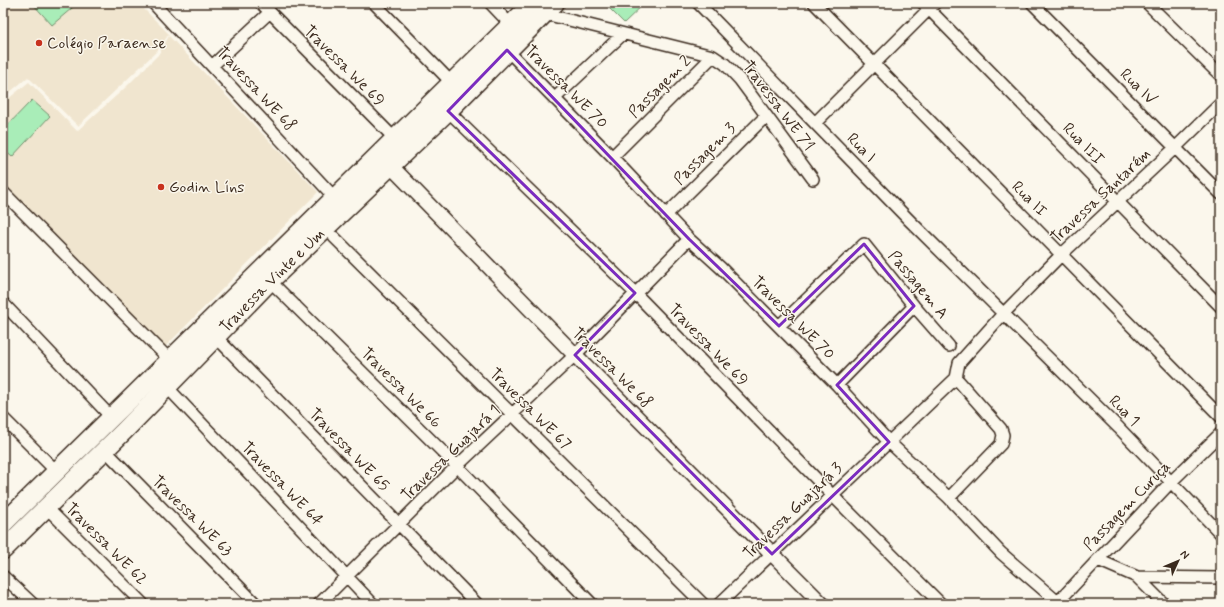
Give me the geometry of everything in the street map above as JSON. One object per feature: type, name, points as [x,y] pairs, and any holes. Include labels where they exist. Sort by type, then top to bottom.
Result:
[{"type":"main road","name":"Travessa Vinte e Um","points":[[424,122],[448,111],[507,50],[540,7]]},
{"type":"main road","name":"Travessa Vinte e Um","points":[[3,550],[168,387],[270,281],[338,215],[355,189],[424,122],[452,83],[511,25],[540,7]]},
{"type":"main road","name":"Travessa Vinte e Um","points":[[3,524],[335,198],[355,189]]},
{"type":"street","name":"Travessa WE 68","points":[[153,3],[335,198]]},
{"type":"street","name":"Travessa We 69","points":[[261,3],[400,144]]},
{"type":"street","points":[[374,3],[452,83]]},
{"type":"street","points":[[490,3],[511,25]]},
{"type":"street","name":"Rua I","points":[[698,3],[814,124],[1003,314]]},
{"type":"street","name":"Rua II","points":[[814,3],[1062,254],[1221,418]]},
{"type":"street","name":"Rua IV","points":[[1032,3],[1221,194]]},
{"type":"street","points":[[1147,3],[1221,76]]},
{"type":"street","points":[[814,124],[874,64],[929,5]]},
{"type":"street","name":"Rua III","points":[[929,5],[1221,307]]},
{"type":"street","name":"Travessa WE 71","points":[[540,7],[623,34],[713,56],[725,64],[733,72],[813,180]]},
{"type":"street","points":[[212,66],[270,12]]},
{"type":"street","points":[[554,99],[623,34]]},
{"type":"street","name":"Travessa WE 70","points":[[507,50],[612,157],[689,239],[721,268],[837,385],[889,442],[949,498],[1001,552],[1059,603]]},
{"type":"street","name":"Passagem 2","points":[[612,157],[713,56]]},
{"type":"street","name":"Travessa Santarém","points":[[956,378],[959,363],[1003,314],[1062,254],[1221,103]]},
{"type":"street","name":"Travessa We 69","points":[[448,111],[635,293],[833,496],[941,604]]},
{"type":"street","name":"Passagem 3","points":[[666,215],[766,116]]},
{"type":"street","name":"Travessa We 68","points":[[385,161],[822,604]]},
{"type":"street","points":[[3,192],[170,360]]},
{"type":"street","name":"Travessa WE 67","points":[[334,237],[514,414],[703,604]]},
{"type":"street","name":"Travessa Guajará 1","points":[[319,604],[399,526],[457,466],[575,355],[689,239]]},
{"type":"street","name":"Passagem A","points":[[779,326],[864,244],[914,306],[949,346]]},
{"type":"street","name":"Travessa We 66","points":[[270,281],[457,466],[592,604]]},
{"type":"street","points":[[3,303],[112,417]]},
{"type":"street","points":[[837,385],[914,306]]},
{"type":"street","name":"Rua 1","points":[[1003,314],[1119,428],[1221,534]]},
{"type":"street","name":"Travessa WE 65","points":[[216,336],[399,526],[477,604]]},
{"type":"street","points":[[949,498],[1001,444],[1003,435],[1001,429],[956,378]]},
{"type":"street","name":"Travessa Guajará 3","points":[[719,604],[956,378]]},
{"type":"street","name":"Travessa WE 64","points":[[168,387],[373,604]]},
{"type":"street","points":[[3,418],[56,471]]},
{"type":"street","name":"Passagem Curuça","points":[[1059,603],[1172,482],[1221,433]]},
{"type":"street","name":"Travessa WE 63","points":[[104,450],[256,604]]},
{"type":"street","name":"Travessa WE 62","points":[[46,507],[143,604]]},
{"type":"street","points":[[1098,560],[1137,577],[1164,604]]},
{"type":"street","points":[[3,576],[33,604]]},
{"type":"street","points":[[1137,577],[1221,578]]},
{"type":"highlighted area","points":[[507,50],[689,239],[779,326],[864,244],[914,306],[837,385],[889,442],[772,554],[575,355],[635,293],[448,111]]},
{"type":"shaded area","points":[[10,3],[138,3],[169,34],[157,51],[78,126],[28,77],[3,98],[3,10]]},
{"type":"shaded area","name":"Godin Líns","points":[[169,36],[318,192],[164,348],[3,182],[3,103],[29,82],[77,131],[126,87],[158,55]]},
{"type":"green space","points":[[32,3],[78,3],[52,25]]},
{"type":"green space","points":[[604,3],[645,3],[624,23]]},
{"type":"green space","points":[[32,100],[50,116],[12,157],[3,149],[3,130]]},
{"type":"place","name":"Colégio Paraense","points":[[39,43]]},
{"type":"place","name":"Godin Líns","points":[[161,187]]}]
